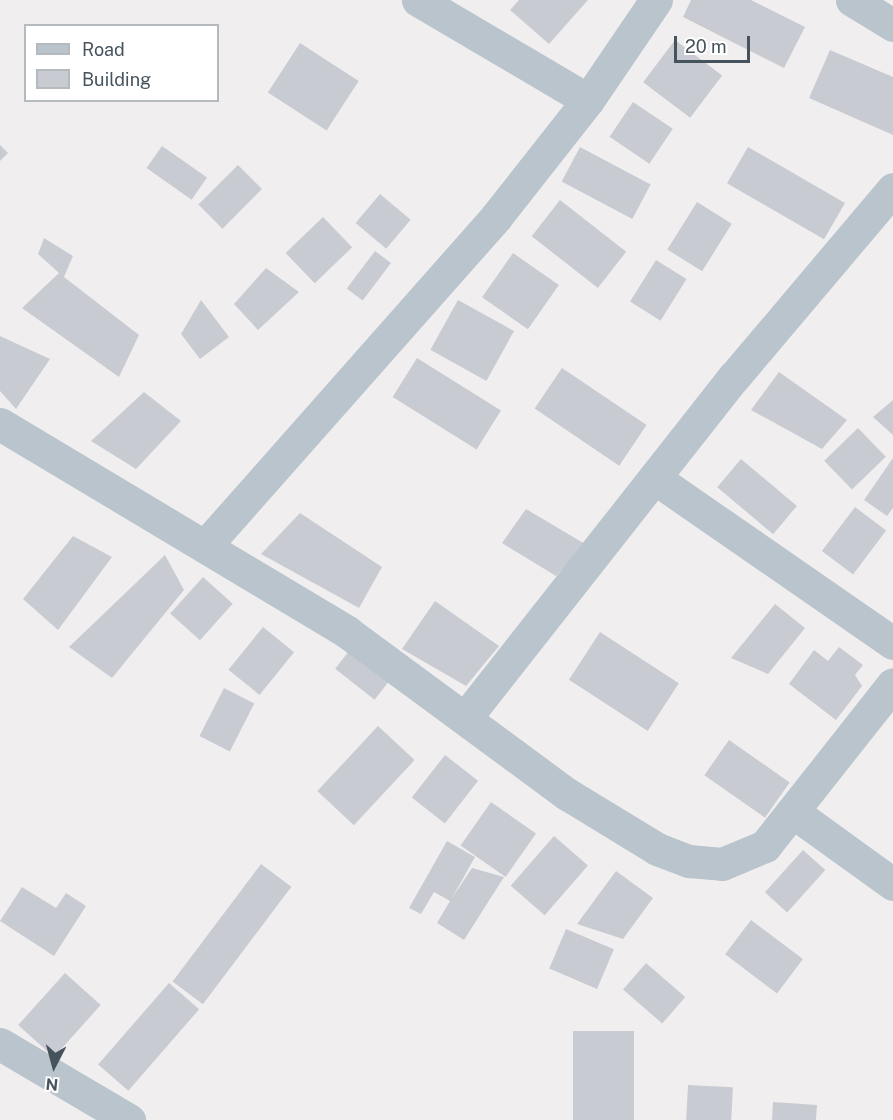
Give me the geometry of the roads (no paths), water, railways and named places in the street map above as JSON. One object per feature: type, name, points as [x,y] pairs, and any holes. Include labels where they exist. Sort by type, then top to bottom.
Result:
[{"type":"street","points":[[417,0],[588,100]]},
{"type":"street","points":[[206,545],[496,217],[588,100],[656,0]]},
{"type":"street","points":[[852,0],[893,25]]},
{"type":"street","points":[[466,717],[656,479],[893,189]]},
{"type":"street","points":[[0,424],[206,545],[347,632],[602,817],[689,861],[722,864],[744,859],[765,846],[893,684]]},
{"type":"street","points":[[656,479],[893,642]]},
{"type":"street","points":[[793,812],[893,884]]},
{"type":"street","points":[[0,1044],[129,1120]]}]
